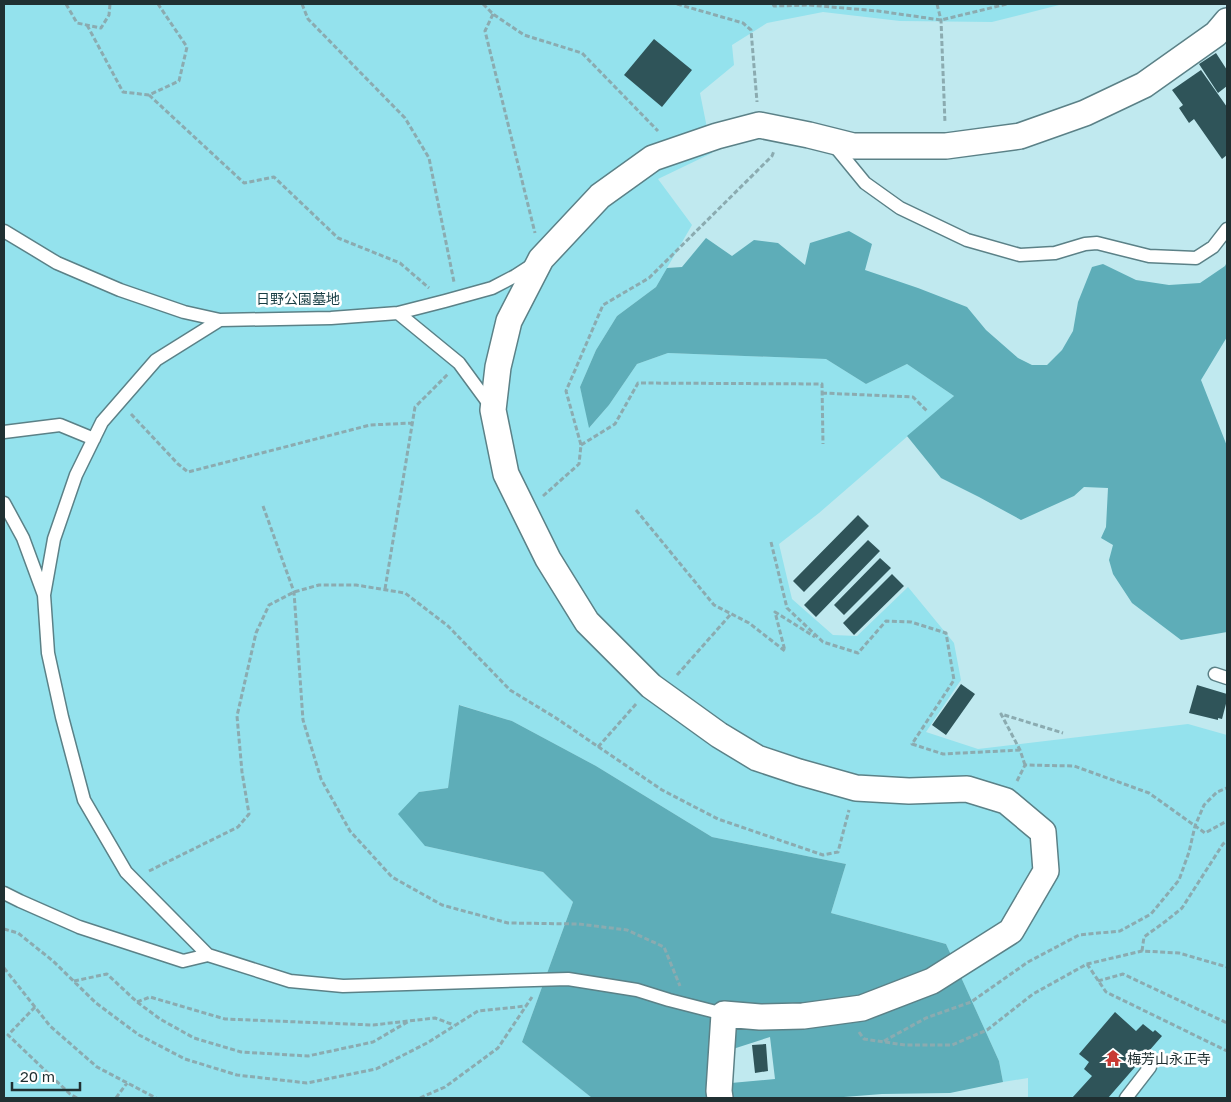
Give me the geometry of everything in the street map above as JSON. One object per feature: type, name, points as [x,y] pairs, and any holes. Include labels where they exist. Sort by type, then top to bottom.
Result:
[{"type":"street","points":[[720,1094],[724,1014],[760,1018],[786,1017],[862,1008],[932,981],[1011,932],[1046,870],[1043,832],[1006,801],[967,789],[909,791],[856,788],[757,758],[719,735],[656,689],[587,622],[548,559],[506,474],[493,410],[498,367],[509,321],[541,259],[600,196],[653,158],[717,136],[770,127],[853,146],[946,146],[1020,136],[1085,113],[1144,85],[1216,34],[1227,21]]},
{"type":"lane","points":[[830,140],[864,184],[900,208],[967,240],[1020,255],[1055,253],[1097,242],[1149,256],[1196,258],[1212,247],[1227,229]]},
{"type":"lane","points":[[4,231],[58,263],[120,290],[184,312],[220,320],[331,318],[398,313],[492,288],[541,259]]},
{"type":"lane","points":[[398,313],[459,363],[493,410]]},
{"type":"lane","points":[[220,320],[156,360],[102,422],[76,475],[54,540],[44,595],[48,653],[84,800],[126,872],[208,955],[290,981],[343,986],[568,979],[638,990],[724,1014]]},
{"type":"lane","points":[[4,432],[60,425],[94,439]]},
{"type":"lane","points":[[4,503],[23,538],[44,595]]},
{"type":"lane","points":[[4,893],[79,927],[183,961],[208,955]]},
{"type":"lane","points":[[1132,1096],[1150,1067]]},
{"type":"path","points":[[66,4],[78,23],[101,28],[110,15],[110,4]]},
{"type":"path","points":[[87,25],[122,92],[149,95],[179,81],[187,47],[158,4]]},
{"type":"path","points":[[302,4],[308,19],[405,118],[429,158],[457,298]]},
{"type":"path","points":[[483,4],[492,14],[524,34],[582,53],[676,150]]},
{"type":"path","points":[[525,512],[579,464],[581,445],[566,391],[604,305],[649,278],[772,156],[770,127],[751,30],[743,23],[677,4]]},
{"type":"path","points":[[773,4],[774,6],[809,5],[878,11],[941,20],[1007,4]]},
{"type":"path","points":[[937,4],[941,20],[946,146]]},
{"type":"path","points":[[492,14],[484,30],[541,259]]},
{"type":"path","points":[[149,95],[244,183],[274,177],[338,238],[400,262],[444,301]]},
{"type":"path","points":[[385,590],[415,407],[459,363]]},
{"type":"path","points":[[581,445],[615,424],[638,383],[822,384],[823,444]]},
{"type":"path","points":[[822,393],[913,397],[928,412]]},
{"type":"path","points":[[120,402],[178,464],[188,472],[370,425],[412,423]]},
{"type":"path","points":[[263,506],[294,592],[303,720],[321,779],[350,831],[392,877],[442,905],[508,923],[579,924],[627,930],[664,947],[687,1005]]},
{"type":"path","points":[[636,510],[714,605],[749,623],[785,651],[775,612],[823,642],[858,653],[886,621],[911,622],[946,633],[954,680],[912,744],[943,754],[1020,750]]},
{"type":"path","points":[[771,542],[787,608],[823,642]]},
{"type":"path","points":[[133,879],[238,827],[249,814],[242,772],[237,716],[256,633],[269,605],[294,592],[319,585],[356,584],[405,593],[448,626],[510,690],[662,790],[718,819],[823,855],[838,852],[856,788]]},
{"type":"path","points":[[598,747],[730,614]]},
{"type":"path","points":[[1006,801],[1025,765],[1020,750],[1000,714],[1063,733]]},
{"type":"path","points":[[1025,765],[1074,766],[1149,793],[1205,833],[1227,821]]},
{"type":"path","points":[[884,1042],[926,1018],[971,1002],[1028,962],[1080,935],[1120,931],[1151,914],[1178,880],[1189,852],[1195,826],[1204,805],[1217,792],[1227,788]]},
{"type":"path","points":[[1142,952],[1144,936],[1182,908],[1227,840]]},
{"type":"path","points":[[4,929],[18,934],[53,961],[96,1002],[139,1035],[185,1059],[237,1076],[307,1083],[376,1069],[427,1043],[478,1011],[526,1006]]},
{"type":"path","points":[[840,1011],[864,1039],[905,1045],[952,1045],[987,1030],[1033,994],[1087,964],[1142,952],[1180,953],[1227,967]]},
{"type":"path","points":[[1087,964],[1106,992],[1227,1051]]},
{"type":"path","points":[[4,968],[50,1026],[97,1066],[156,1098]]},
{"type":"path","points":[[74,981],[107,974],[137,1002],[160,1019],[194,1038],[241,1052],[308,1056],[373,1042],[409,1021]]},
{"type":"path","points":[[1098,981],[1123,974],[1227,1023]]},
{"type":"path","points":[[420,1098],[445,1087],[498,1048],[544,980]]},
{"type":"path","points":[[137,1002],[150,997],[225,1019],[373,1025],[435,1018],[455,1025]]},
{"type":"path","points":[[35,1007],[8,1035],[70,1094],[78,1098]]},
{"type":"path","points":[[116,1098],[127,1083]]},
{"type":"green space","name":"日野公園墓地","points":[[4,4],[1063,4],[992,22],[900,21],[823,12],[767,23],[732,45],[734,65],[700,93],[712,153],[658,179],[692,225],[656,287],[617,316],[596,350],[580,387],[590,427],[609,405],[637,364],[668,353],[826,359],[866,384],[907,364],[954,396],[819,513],[779,544],[792,599],[833,635],[857,636],[908,587],[954,643],[961,680],[926,732],[978,749],[1188,724],[1227,735],[1227,1098],[1028,1098],[1028,1078],[1003,1082],[999,1061],[946,944],[831,913],[846,864],[712,837],[596,766],[512,721],[460,705],[448,788],[419,792],[425,846],[543,872],[573,902],[522,1042],[592,1098],[4,1098]]},
{"type":"shaded area","points":[[849,231],[872,244],[865,270],[967,307],[986,330],[1018,358],[1032,365],[1047,365],[1062,350],[1073,331],[1078,302],[1092,267],[1103,264],[1136,280],[1169,285],[1200,283],[1225,266],[1227,262],[1227,337],[1201,380],[1227,446],[1227,632],[1181,640],[1132,603],[1113,574],[1109,560],[1113,545],[1101,538],[1106,527],[1108,488],[1084,487],[1074,496],[1021,520],[941,478],[907,436],[954,396],[907,364],[866,384],[826,359],[668,353],[637,364],[609,405],[589,428],[580,387],[596,350],[617,316],[656,287],[667,268],[682,267],[706,238],[732,256],[754,240],[778,243],[805,265],[810,243]]},
{"type":"shaded area","points":[[459,705],[512,721],[596,766],[712,837],[846,864],[831,913],[946,944],[999,1061],[1003,1082],[950,1093],[882,1094],[831,1098],[733,1098],[731,1083],[775,1079],[770,1037],[708,1057],[711,1098],[592,1098],[522,1042],[573,902],[543,872],[425,846],[398,814],[419,792],[448,788]]},
{"type":"building","points":[[654,39],[692,70],[662,107],[624,75]]},
{"type":"building","points":[[1216,53],[1227,70],[1227,86],[1218,93],[1199,64]]},
{"type":"building","points":[[1201,70],[1227,107],[1227,155],[1222,159],[1194,119],[1189,123],[1179,108],[1183,105],[1172,90]]},
{"type":"building","points":[[858,515],[869,526],[804,592],[793,581]]},
{"type":"building","points":[[868,540],[880,551],[816,617],[804,605]]},
{"type":"building","points":[[880,558],[891,568],[844,615],[834,605]]},
{"type":"building","points":[[892,574],[904,586],[854,635],[843,623]]},
{"type":"building","points":[[961,684],[975,694],[946,735],[932,725]]},
{"type":"building","points":[[1197,685],[1227,694],[1222,719],[1218,718],[1218,720],[1189,713]]},
{"type":"building","name":"梅芳山永正寺","points":[[1115,1012],[1136,1031],[1143,1024],[1162,1036],[1108,1098],[1072,1098],[1092,1076],[1084,1069],[1089,1062],[1079,1054]]},
{"type":"building","points":[[766,1044],[768,1071],[755,1073],[752,1045]]},
{"type":"place","name":"梅芳山永正寺","points":[[1113,1058]]}]
